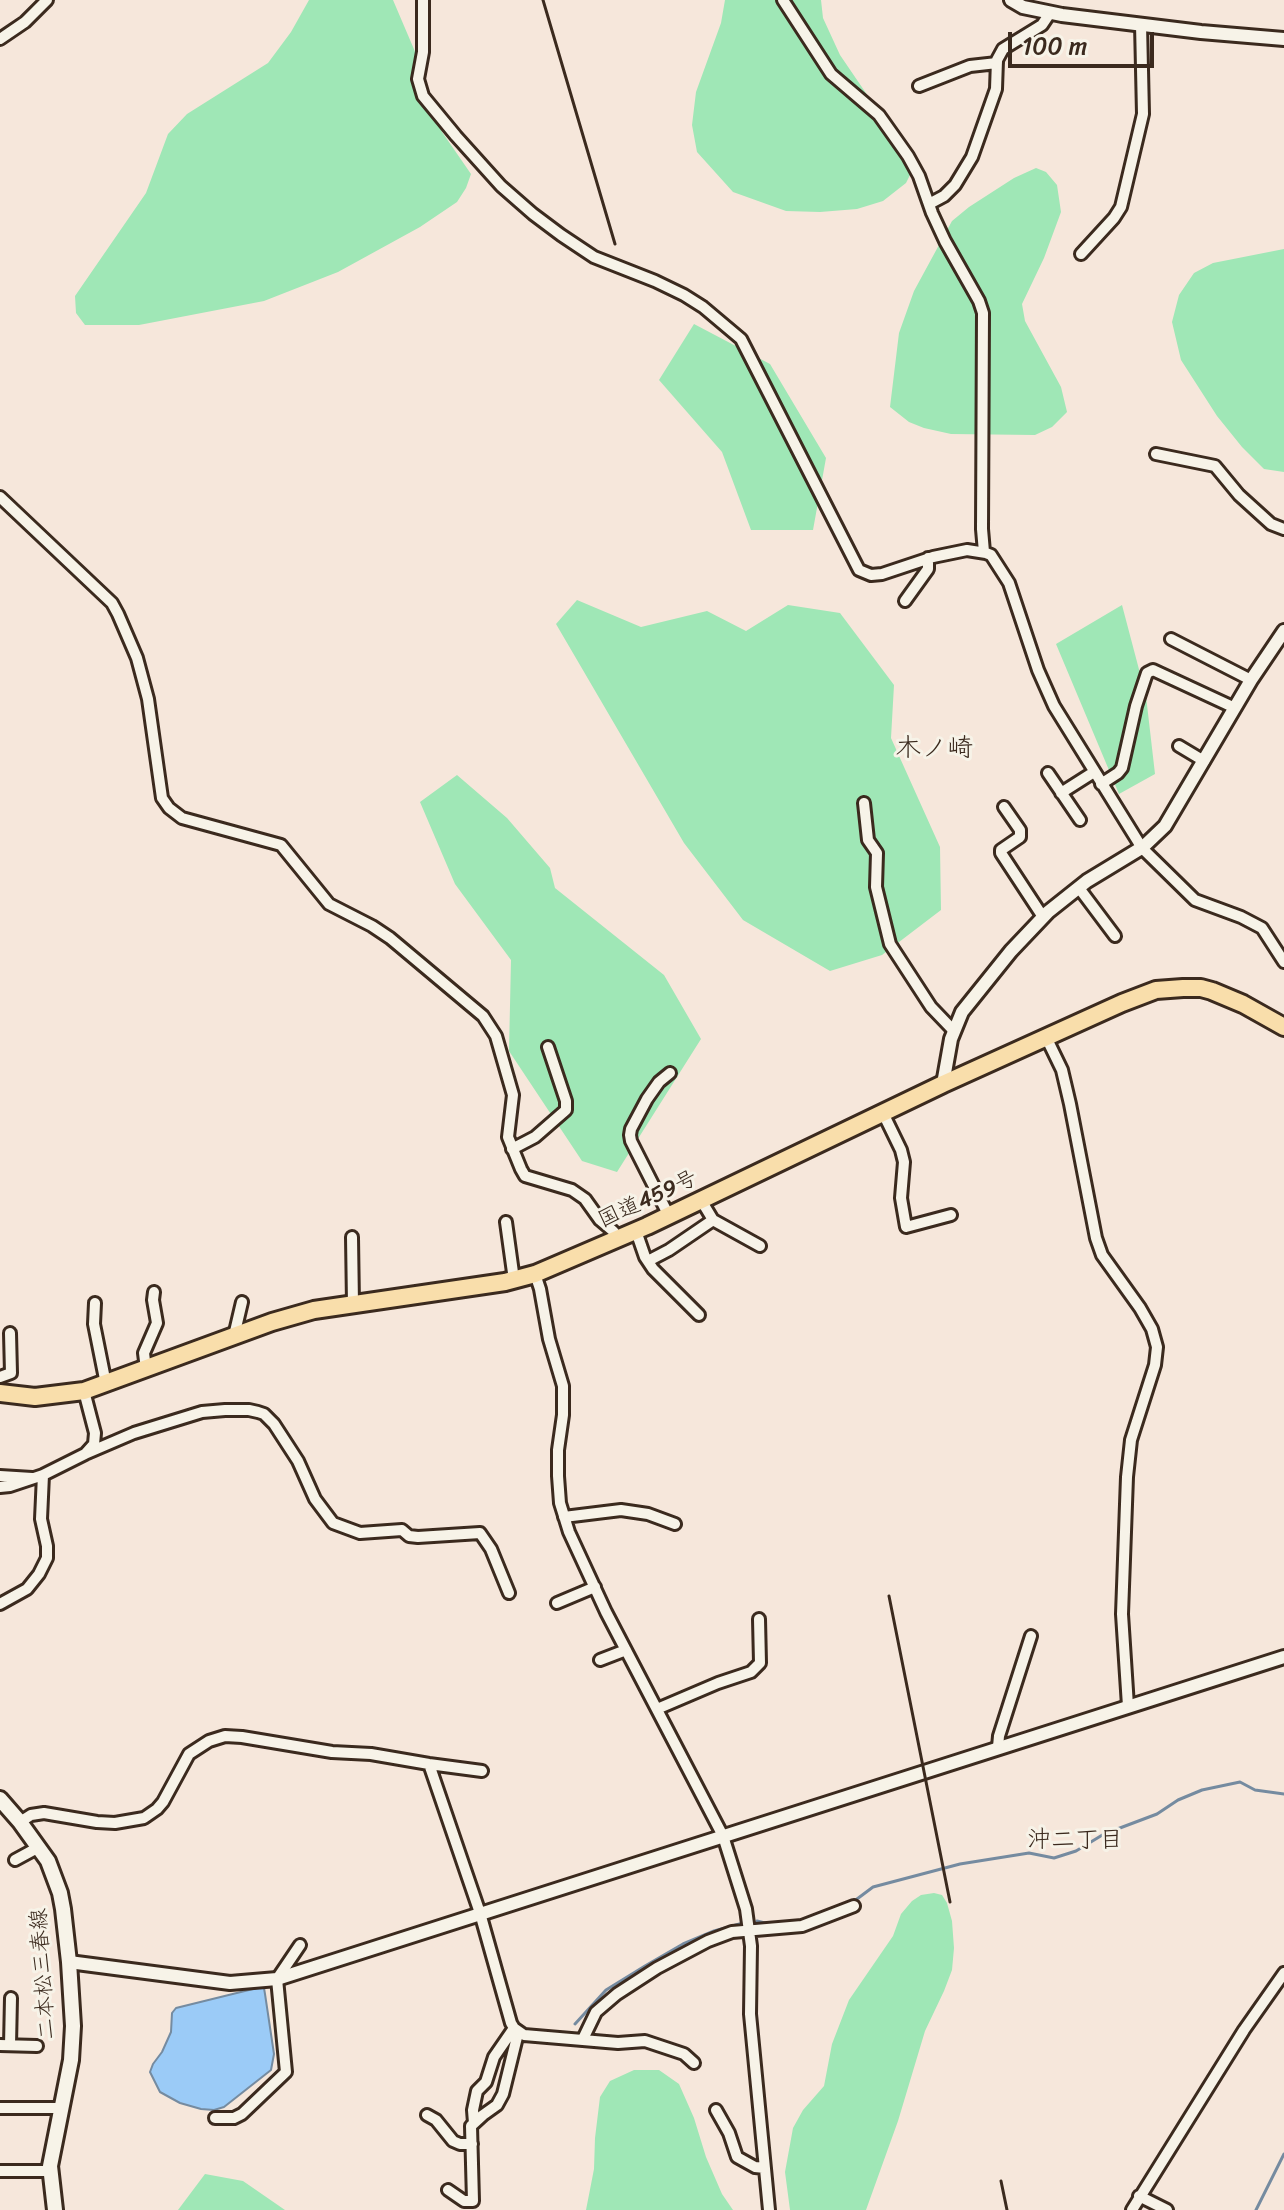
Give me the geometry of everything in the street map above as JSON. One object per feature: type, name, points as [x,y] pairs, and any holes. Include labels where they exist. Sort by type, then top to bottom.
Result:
[{"type":"highway","name":"国道459号","points":[[0,1393],[35,1397],[84,1391],[314,1310],[514,1280],[535,1274],[669,1216],[943,1084],[1156,990],[1201,988],[1227,996],[1284,1027]]},
{"type":"main road","name":"二本松三春線","points":[[0,1799],[48,1861],[60,1893],[69,1962],[72,2037],[71,2060],[50,2171],[55,2210]]},
{"type":"street","points":[[0,39],[25,22],[47,0]]},
{"type":"street","points":[[423,0],[423,52],[418,79],[423,96],[456,136],[501,186],[561,235],[594,257],[684,295],[741,339],[859,570],[871,575],[882,574],[928,558],[967,550],[984,552],[996,561],[1009,583],[1038,670],[1054,706],[1142,848],[1195,900],[1262,928],[1284,962]]},
{"type":"street","points":[[783,0],[831,74],[879,115],[892,133],[919,176],[945,241],[979,301],[983,313],[984,552]]},
{"type":"street","points":[[1011,0],[1023,7],[1050,13],[1284,39]]},
{"type":"street","points":[[929,204],[944,196],[969,165],[996,89],[997,63],[1003,49],[1042,25],[1050,13]]},
{"type":"street","points":[[1081,254],[1121,207],[1143,114],[1141,24]]},
{"type":"street","points":[[919,86],[970,66],[997,63]]},
{"type":"street","points":[[1156,454],[1215,466],[1239,495],[1271,524],[1284,529]]},
{"type":"street","points":[[0,497],[112,603],[118,614],[137,658],[148,699],[162,798],[169,808],[182,818],[281,845],[329,904],[390,938],[483,1016],[496,1036],[513,1095],[508,1137],[525,1176],[572,1190],[585,1199],[618,1238]]},
{"type":"street","points":[[905,601],[928,569],[928,558]]},
{"type":"street","points":[[943,1084],[954,1031],[962,1012],[1043,917],[1079,888],[1142,848],[1165,826],[1251,680],[1284,631]]},
{"type":"street","points":[[1171,639],[1251,680]]},
{"type":"street","points":[[1101,784],[1122,768],[1147,673],[1153,670],[1235,708]]},
{"type":"street","points":[[1179,746],[1204,761]]},
{"type":"street","points":[[1061,793],[1094,772]]},
{"type":"street","points":[[1048,773],[1080,820]]},
{"type":"street","points":[[864,803],[868,840],[877,853],[876,887],[890,944],[931,1007],[954,1031]]},
{"type":"street","points":[[1004,807],[1020,830],[1020,837],[1001,853],[1043,917]]},
{"type":"street","points":[[1079,888],[1115,936]]},
{"type":"street","points":[[1047,1039],[1062,1070],[1102,1255],[1140,1308],[1152,1329],[1157,1347],[1155,1365],[1131,1440],[1127,1477],[1122,1614],[1128,1706]]},
{"type":"street","points":[[512,1149],[535,1137],[566,1110],[566,1101],[548,1047]]},
{"type":"street","points":[[669,1216],[630,1135],[647,1099],[670,1073]]},
{"type":"street","points":[[883,1113],[904,1162],[901,1198],[906,1227],[951,1215]]},
{"type":"street","points":[[701,1200],[713,1220],[760,1246]]},
{"type":"street","points":[[648,1261],[713,1220]]},
{"type":"street","points":[[506,1222],[514,1280]]},
{"type":"street","points":[[636,1231],[648,1261],[699,1315]]},
{"type":"street","points":[[352,1237],[353,1304]]},
{"type":"street","points":[[535,1274],[563,1386],[558,1450],[560,1503],[564,1517],[626,1650],[723,1836],[746,1909],[751,1946],[750,2014],[769,2210]]},
{"type":"street","points":[[146,1369],[144,1353],[157,1323],[154,1292]]},
{"type":"street","points":[[234,1336],[242,1302]]},
{"type":"street","points":[[95,1303],[94,1324],[106,1384]]},
{"type":"street","points":[[0,1377],[11,1373],[10,1333]]},
{"type":"street","points":[[84,1391],[95,1433],[94,1444],[85,1454]]},
{"type":"street","points":[[0,1487],[38,1477],[134,1433],[202,1412],[258,1412],[274,1424],[298,1461],[315,1499],[333,1523],[360,1533],[402,1530],[409,1536],[418,1537],[480,1533],[491,1549],[509,1593]]},
{"type":"street","points":[[0,1476],[38,1477]]},
{"type":"street","points":[[0,1604],[27,1589],[47,1558],[38,1477]]},
{"type":"street","points":[[564,1517],[621,1510],[648,1514],[675,1524]]},
{"type":"street","points":[[557,1603],[595,1587]]},
{"type":"street","points":[[657,1709],[751,1672],[760,1663],[759,1619]]},
{"type":"street","points":[[998,1747],[1031,1636]]},
{"type":"street","points":[[600,1660],[626,1650]]},
{"type":"street","points":[[69,1962],[230,1983],[277,1979],[1284,1657]]},
{"type":"street","points":[[20,1822],[31,1815],[44,1813],[115,1823],[144,1818],[163,1802],[189,1754],[209,1741],[225,1736],[482,1771]]},
{"type":"street","points":[[429,1764],[516,2030],[503,2094],[497,2105],[471,2126],[473,2201],[464,2201],[448,2190]]},
{"type":"street","points":[[15,1860],[39,1847]]},
{"type":"street","points":[[583,2039],[596,2012],[617,1994],[708,1941],[732,1932],[802,1926],[854,1906]]},
{"type":"street","points":[[215,2118],[234,2118],[242,2114],[286,2072],[277,1979],[300,1945]]},
{"type":"street","points":[[1132,2210],[1244,2030],[1284,1973]]},
{"type":"street","points":[[11,1998],[5,2045],[37,2046]]},
{"type":"street","points":[[516,2030],[524,2035],[618,2043],[645,2041],[684,2054],[694,2063]]},
{"type":"street","points":[[474,2123],[477,2091],[490,2074],[499,2048],[516,2030]]},
{"type":"street","points":[[0,2108],[62,2108]]},
{"type":"street","points":[[716,2110],[729,2133],[737,2157],[755,2167],[765,2168]]},
{"type":"street","points":[[427,2115],[436,2120],[453,2141],[472,2144]]},
{"type":"street","points":[[0,2171],[50,2171]]},
{"type":"street","points":[[1139,2196],[1167,2210]]},
{"type":"green space","points":[[309,0],[393,0],[419,61],[442,132],[471,174],[457,202],[420,227],[338,272],[264,301],[139,325],[85,325],[76,313],[75,296],[146,193],[168,134],[187,114],[268,63]]},
{"type":"green space","points":[[725,0],[821,0],[823,18],[840,55],[915,165],[906,183],[883,201],[857,209],[820,212],[786,211],[733,192],[697,152],[692,125],[696,92],[721,23]]},
{"type":"green space","points":[[1036,168],[1046,172],[1057,185],[1061,212],[1022,304],[1025,321],[1061,387],[1067,412],[1052,427],[1035,435],[951,434],[909,422],[890,407],[899,333],[914,291],[952,221],[1014,178]]},
{"type":"green space","points":[[1284,249],[1284,472],[1264,469],[1217,416],[1181,360],[1172,322],[1179,295],[1194,273],[1213,263]]},
{"type":"green space","points":[[694,324],[770,364],[826,458],[813,530],[751,530],[722,452],[659,380]]},
{"type":"green space","points":[[577,600],[641,627],[707,611],[746,631],[788,605],[840,613],[894,685],[891,738],[940,847],[941,910],[882,955],[830,971],[743,920],[684,843],[556,624]]},
{"type":"green space","points":[[1122,605],[1146,696],[1155,774],[1119,794],[1056,644]]},
{"type":"green space","points":[[457,775],[507,818],[550,868],[555,888],[664,975],[701,1039],[617,1172],[582,1161],[509,1051],[511,960],[455,884],[420,802]]},
{"type":"green space","points":[[921,1895],[942,1895],[952,1921],[952,1970],[925,2031],[898,2121],[866,2210],[790,2210],[785,2172],[793,2128],[803,2110],[824,2086],[832,2044],[849,2000],[893,1936],[901,1914]]},
{"type":"green space","points":[[634,2070],[659,2070],[679,2084],[706,2157],[722,2194],[733,2210],[586,2210],[594,2169],[600,2097],[610,2081]]},
{"type":"green space","points":[[205,2174],[243,2181],[285,2210],[178,2210]]},
{"type":"water","points":[[264,1988],[274,2054],[271,2070],[224,2107],[214,2110],[180,2103],[160,2092],[150,2072],[171,2032],[172,2013],[176,2008]]},
{"type":"waterway","points":[[853,1902],[873,1887],[960,1864],[1029,1853],[1054,1858],[1076,1851],[1104,1834],[1157,1814],[1178,1800],[1202,1790],[1240,1782],[1255,1790],[1284,1794]]},
{"type":"waterway","points":[[757,1921],[769,1924]]},
{"type":"waterway","points":[[575,2024],[606,1990],[645,1966],[683,1944],[743,1923]]},
{"type":"waterway","points":[[1256,2210],[1284,2154]]},
{"type":"railway","points":[[543,0],[615,244]]},
{"type":"railway","points":[[889,1596],[950,1902]]},
{"type":"railway","points":[[1001,2181],[1007,2210]]},
{"type":"district","name":"木ノ崎","points":[[934,749]]},
{"type":"district","name":"沖二丁目","points":[[1075,1841]]}]
